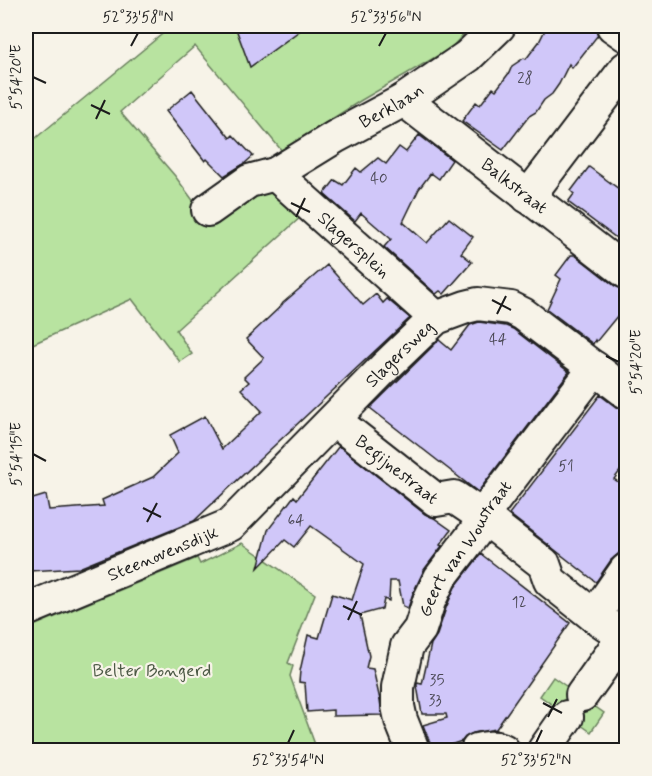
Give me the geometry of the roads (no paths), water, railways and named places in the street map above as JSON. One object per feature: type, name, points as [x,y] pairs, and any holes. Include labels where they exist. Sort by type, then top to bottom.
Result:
[{"type":"street","name":"Berklaan","points":[[275,174],[335,137],[404,100],[468,56],[499,26]]},
{"type":"street","points":[[614,26],[627,35]]},
{"type":"street","points":[[528,197],[627,68]]},
{"type":"street","name":"Balkstraat","points":[[404,100],[627,272]]},
{"type":"street","points":[[208,210],[249,181],[275,174]]},
{"type":"street","name":"Slagersplein","points":[[275,174],[436,318]]},
{"type":"street","name":"Slagersweg","points":[[334,420],[436,318],[466,306],[478,304],[511,308],[529,317],[627,392]]},
{"type":"street","name":"Geert van Woustraat","points":[[413,750],[398,706],[398,687],[407,646],[420,629],[429,601],[440,578],[476,531],[482,516],[595,368]]},
{"type":"street","name":"Begijnestraat","points":[[334,420],[436,500],[454,497],[482,516],[544,564],[550,581],[625,637]]},
{"type":"street","name":"Steenovensdijk","points":[[26,610],[230,525],[334,420]]},
{"type":"street","points":[[594,616],[627,570]]},
{"type":"street","points":[[544,750],[625,637]]},
{"type":"street","points":[[477,750],[500,748],[503,750]]},
{"type":"park label","name":"Belter Bongerd","points":[[152,670]]}]
